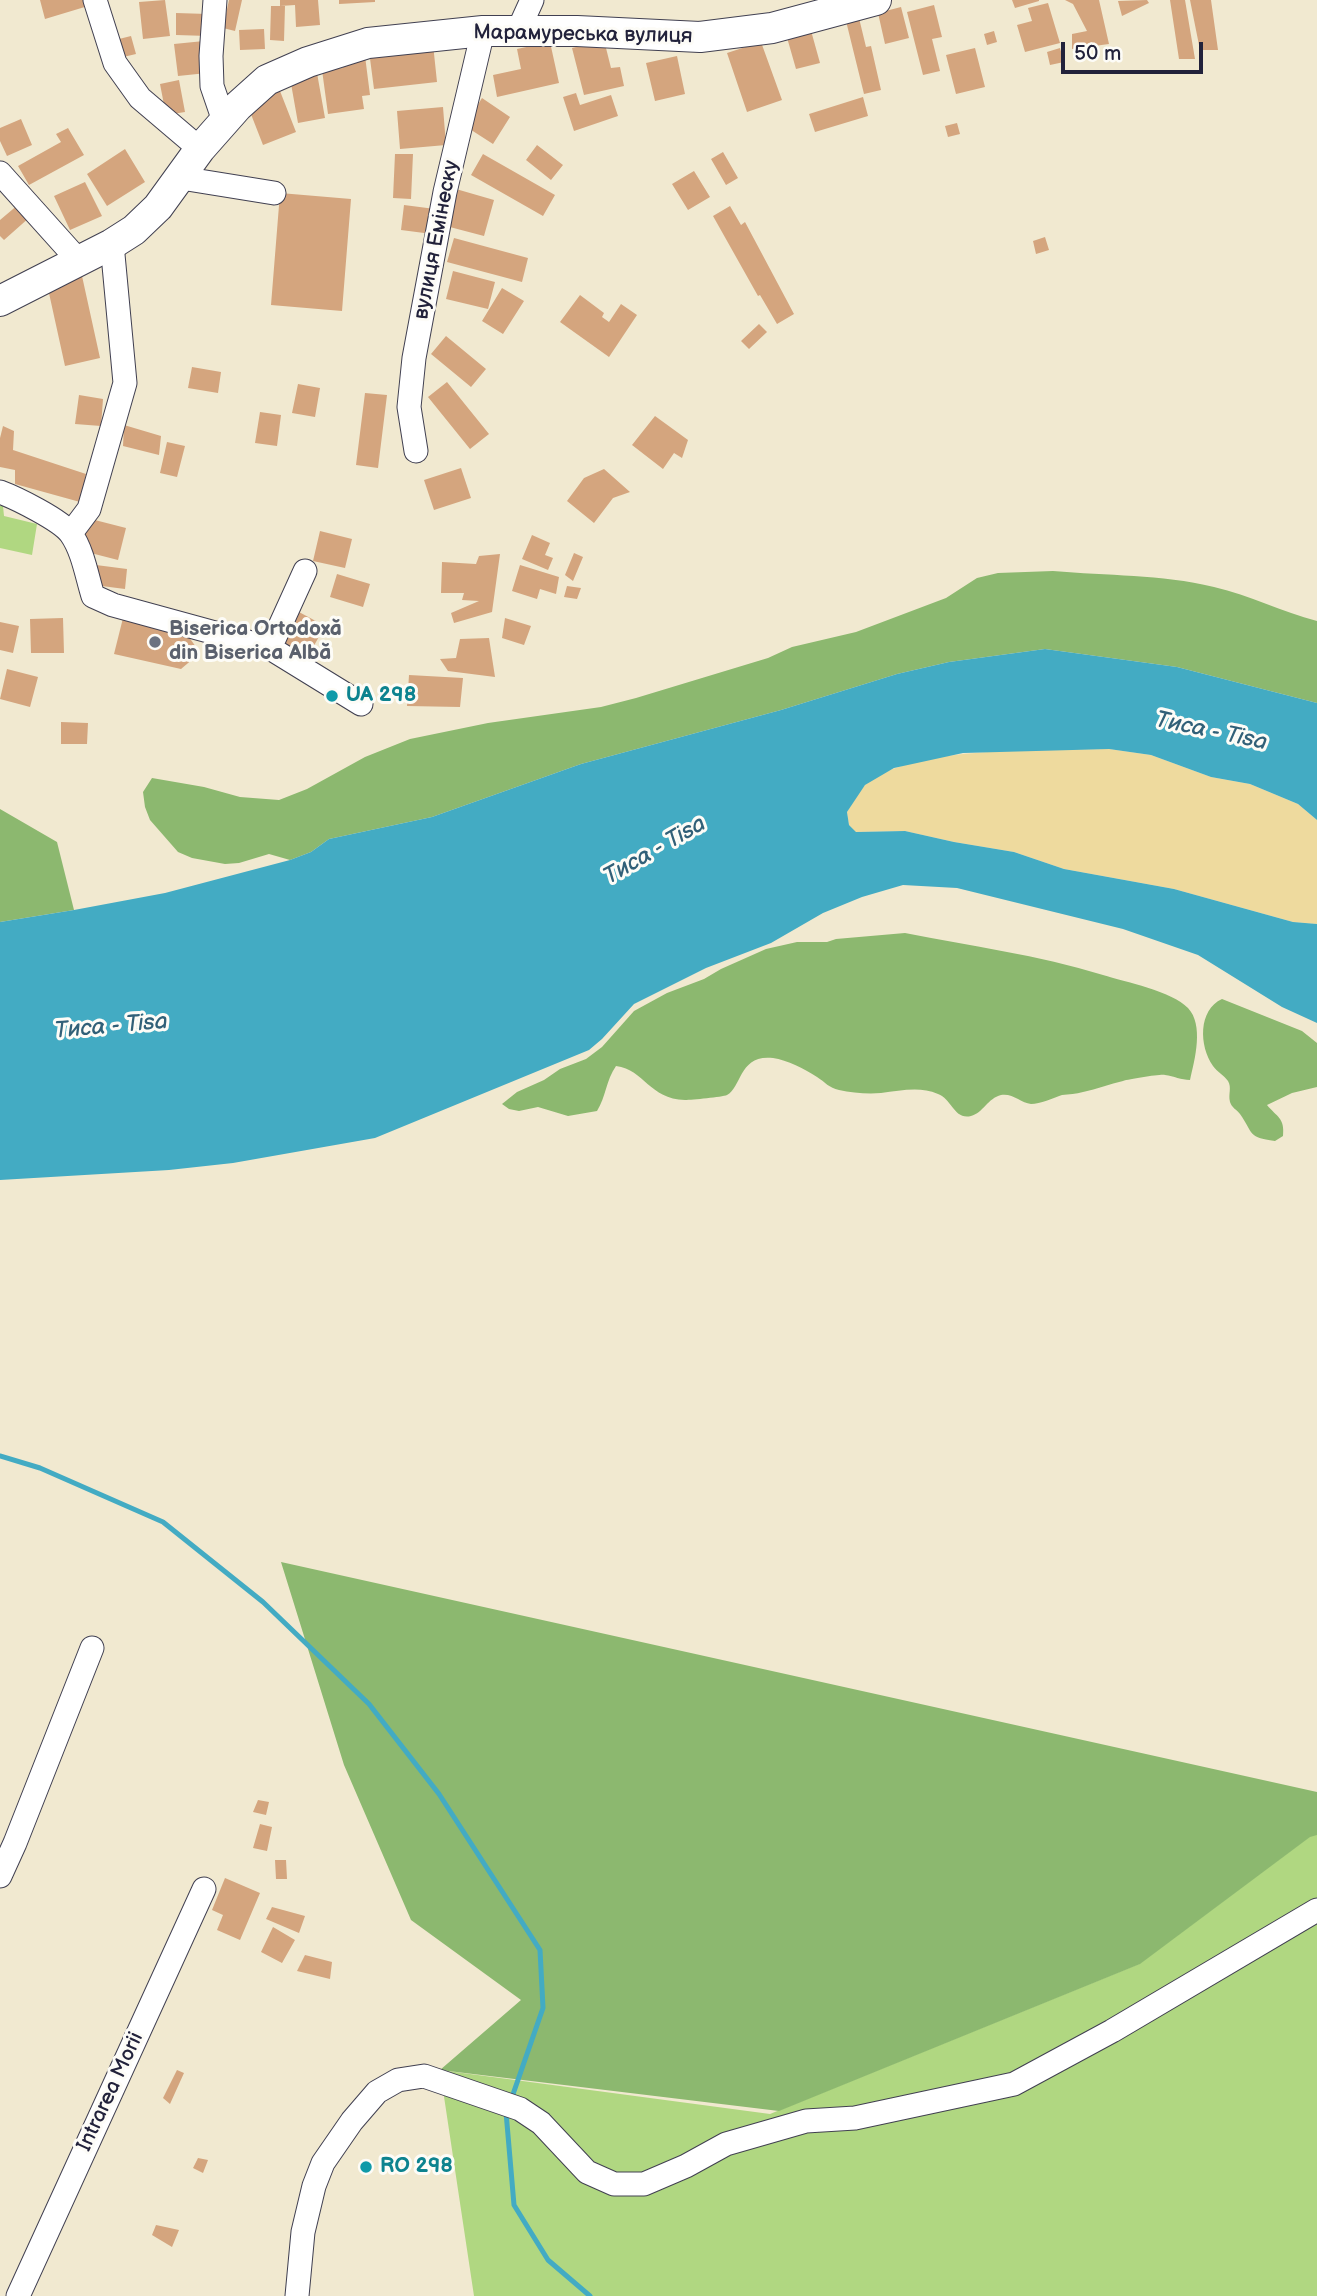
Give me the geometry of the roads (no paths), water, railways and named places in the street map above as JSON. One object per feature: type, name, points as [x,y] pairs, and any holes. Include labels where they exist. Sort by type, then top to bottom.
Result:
[{"type":"main road","name":"Марамуреська вулиця","points":[[0,301],[134,230],[158,206],[200,149],[238,106],[267,80],[308,62],[368,43],[483,31],[577,31],[700,37],[772,28],[876,0]]},
{"type":"street","points":[[96,0],[115,63],[140,98],[200,149]]},
{"type":"street","points":[[215,0],[212,86],[224,121]]},
{"type":"street","points":[[518,31],[533,0]]},
{"type":"street","name":"вулиця Емінеску","points":[[416,451],[409,407],[414,359],[446,192],[483,31]]},
{"type":"street","points":[[0,173],[79,261]]},
{"type":"street","points":[[181,178],[274,193]]},
{"type":"street","points":[[71,534],[89,509],[125,383],[112,244]]},
{"type":"street","points":[[0,492],[59,523],[71,534],[85,566],[93,596],[113,605],[270,649],[360,704]]},
{"type":"street","points":[[270,649],[306,570]]},
{"type":"street","points":[[0,1876],[92,1648]]},
{"type":"street","name":"Intrarea Morii","points":[[18,2296],[204,1889]]},
{"type":"street","points":[[297,2296],[303,2232],[314,2186],[323,2163],[352,2121],[377,2092],[398,2080],[424,2076],[510,2104],[541,2123],[587,2172],[614,2184],[644,2184],[686,2166],[726,2144],[806,2121],[855,2118],[1014,2084],[1112,2032],[1317,1910]]},
{"type":"water","name":"Тиса - Tisa","points":[[1045,649],[1177,667],[1317,703],[1317,820],[1298,804],[1250,784],[1211,777],[1151,755],[1109,749],[963,753],[894,768],[865,785],[847,812],[849,825],[856,832],[905,831],[1014,852],[1064,869],[1174,889],[1293,922],[1317,924],[1317,1023],[1282,1007],[1198,955],[1123,929],[957,888],[903,885],[862,897],[823,913],[771,943],[706,968],[634,1004],[589,1050],[375,1138],[233,1163],[169,1170],[0,1180],[0,922],[165,893],[290,860],[311,852],[329,839],[432,817],[581,764],[781,710],[897,674],[949,662]]},
{"type":"waterway","points":[[0,1456],[40,1468],[163,1522],[263,1602],[369,1704],[439,1794],[540,1950],[543,2008],[511,2100]]},
{"type":"waterway","points":[[506,2112],[514,2205],[548,2260],[590,2296]]},
{"type":"place","name":"Biserica Ortodoxă din Biserica Albă","points":[[155,642]]},
{"type":"place","name":"UA 298","points":[[332,696]]},
{"type":"place","name":"RO 298","points":[[366,2167]]}]
